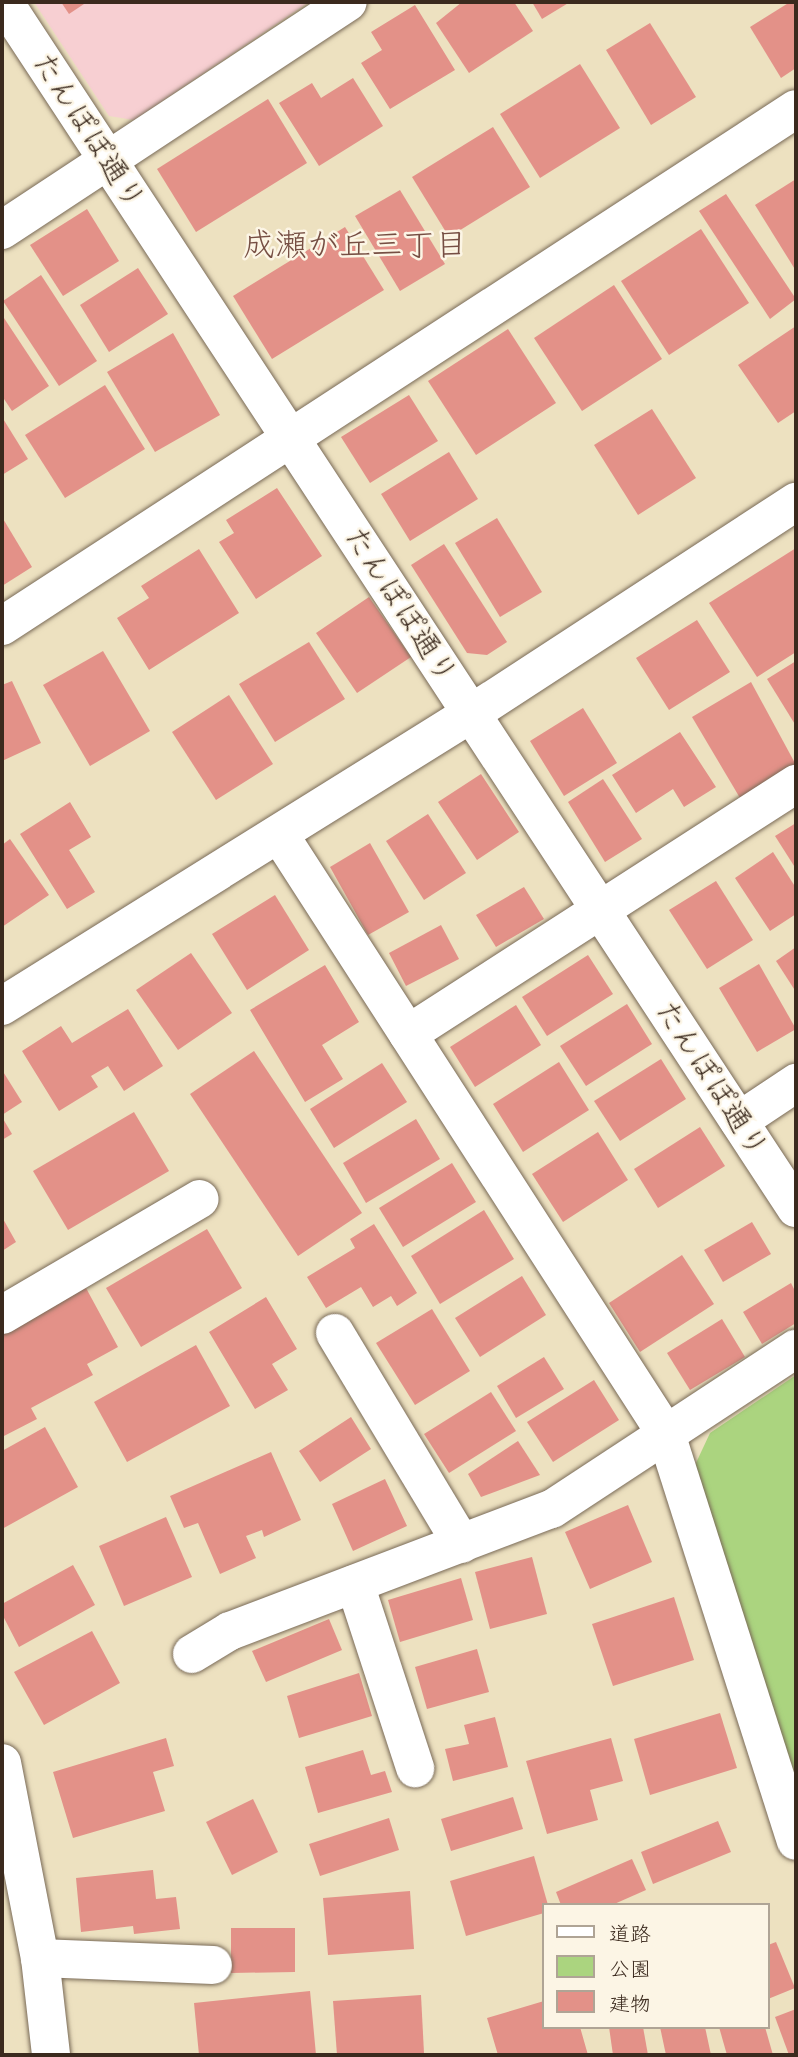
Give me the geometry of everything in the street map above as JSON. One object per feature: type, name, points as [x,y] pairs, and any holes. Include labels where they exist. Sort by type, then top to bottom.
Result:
[{"type":"street","name":"たんぽぽ通り","points":[[4,2],[796,1208]]},
{"type":"street","points":[[2,230],[348,2]]},
{"type":"street","points":[[2,626],[796,108]]},
{"type":"street","points":[[2,1006],[472,713],[796,502]]},
{"type":"street","points":[[408,1034],[796,784]]},
{"type":"street","points":[[279,834],[666,1434],[796,1841]]},
{"type":"street","points":[[739,1121],[796,1083]]},
{"type":"street","points":[[2,1315],[200,1199]]},
{"type":"street","points":[[335,1333],[462,1544]]},
{"type":"street","points":[[192,1654],[230,1631],[552,1510],[796,1349]]},
{"type":"street","points":[[355,1584],[415,1768]]},
{"type":"street","points":[[2,1763],[40,1958],[51,2055]]},
{"type":"street","points":[[40,1958],[212,1965]]},
{"type":"shaded area","points":[[34,2],[309,2],[134,120],[109,116]]},
{"type":"green space","points":[[796,1375],[796,1781],[695,1465],[710,1433]]},
{"type":"building","points":[[61,2],[87,2],[69,14]]},
{"type":"building","points":[[462,2],[514,2],[533,31],[469,73],[436,23]]},
{"type":"building","points":[[532,2],[570,2],[542,19]]},
{"type":"building","points":[[790,2],[796,2],[796,68],[781,78],[750,27]]},
{"type":"building","points":[[415,5],[455,70],[390,109],[361,63],[382,50],[371,32]]},
{"type":"building","points":[[650,23],[696,97],[651,125],[606,50]]},
{"type":"building","points":[[580,64],[620,128],[540,178],[500,114]]},
{"type":"building","points":[[353,78],[383,126],[319,166],[279,103],[312,83],[321,98]]},
{"type":"building","points":[[268,99],[307,163],[196,232],[157,169]]},
{"type":"building","points":[[493,127],[530,187],[449,237],[412,177]]},
{"type":"building","points":[[796,179],[796,271],[755,205]]},
{"type":"building","points":[[400,190],[445,264],[400,291],[355,216]]},
{"type":"building","points":[[726,194],[796,299],[770,319],[699,211]]},
{"type":"building","points":[[87,209],[119,261],[63,296],[30,245]]},
{"type":"building","points":[[345,227],[384,290],[272,359],[233,296]]},
{"type":"building","points":[[701,229],[749,303],[669,355],[621,281]]},
{"type":"building","points":[[138,268],[168,314],[109,352],[80,305]]},
{"type":"building","points":[[41,275],[97,361],[59,386],[3,301]]},
{"type":"building","points":[[614,285],[662,359],[582,411],[534,338]]},
{"type":"building","points":[[2,315],[49,386],[12,411],[2,396]]},
{"type":"building","points":[[796,326],[796,411],[778,423],[738,365]]},
{"type":"building","points":[[508,329],[556,403],[476,455],[428,381]]},
{"type":"building","points":[[173,333],[220,415],[155,452],[107,372]]},
{"type":"building","points":[[105,385],[145,449],[65,498],[25,435]]},
{"type":"building","points":[[409,395],[438,441],[370,483],[341,437]]},
{"type":"building","points":[[652,409],[696,478],[638,515],[594,445]]},
{"type":"building","points":[[2,417],[28,459],[2,475]]},
{"type":"building","points":[[449,452],[478,499],[410,541],[381,494]]},
{"type":"building","points":[[277,488],[322,556],[256,599],[219,542],[234,533],[226,520]]},
{"type":"building","points":[[2,517],[32,567],[2,586]]},
{"type":"building","points":[[497,518],[542,592],[500,617],[455,543]]},
{"type":"building","points":[[444,544],[507,642],[487,655],[467,653],[411,565]]},
{"type":"building","points":[[796,548],[796,652],[757,677],[709,603]]},
{"type":"building","points":[[199,549],[239,613],[149,670],[117,618],[149,598],[141,586]]},
{"type":"building","points":[[369,597],[411,657],[357,693],[316,633]]},
{"type":"building","points":[[697,620],[730,672],[669,710],[636,658]]},
{"type":"building","points":[[309,642],[345,699],[275,742],[239,684]]},
{"type":"building","points":[[103,651],[150,731],[90,766],[43,685]]},
{"type":"building","points":[[796,661],[796,726],[767,679]]},
{"type":"building","points":[[12,681],[41,743],[2,761],[2,685]]},
{"type":"building","points":[[751,682],[796,765],[740,798],[692,717]]},
{"type":"building","points":[[229,695],[273,764],[216,800],[172,732]]},
{"type":"building","points":[[583,708],[617,763],[564,796],[530,741]]},
{"type":"building","points":[[680,732],[716,787],[684,807],[673,789],[636,813],[612,775]]},
{"type":"building","points":[[481,774],[519,832],[477,860],[438,802]]},
{"type":"building","points":[[603,779],[642,839],[605,862],[568,802]]},
{"type":"building","points":[[70,802],[91,837],[69,850],[95,892],[67,909],[20,834]]},
{"type":"building","points":[[428,814],[466,873],[424,900],[386,841]]},
{"type":"building","points":[[796,823],[796,869],[775,836]]},
{"type":"building","points":[[10,839],[49,895],[2,927],[2,845]]},
{"type":"building","points":[[370,843],[409,912],[368,935],[330,867]]},
{"type":"building","points":[[773,852],[796,888],[796,914],[770,931],[735,878]]},
{"type":"building","points":[[716,881],[753,940],[707,969],[669,910]]},
{"type":"building","points":[[524,887],[544,919],[496,947],[476,915]]},
{"type":"building","points":[[275,895],[309,950],[247,990],[212,934]]},
{"type":"building","points":[[441,925],[459,959],[406,986],[389,953]]},
{"type":"building","points":[[796,947],[796,992],[776,961]]},
{"type":"building","points":[[191,953],[232,1013],[178,1050],[136,990]]},
{"type":"building","points":[[588,955],[613,994],[547,1036],[522,997]]},
{"type":"building","points":[[759,964],[796,1029],[757,1052],[719,988]]},
{"type":"building","points":[[325,965],[359,1022],[322,1045],[343,1079],[305,1102],[250,1010]]},
{"type":"building","points":[[627,1004],[652,1044],[586,1086],[560,1046]]},
{"type":"building","points":[[516,1005],[541,1045],[475,1087],[450,1047]]},
{"type":"building","points":[[128,1009],[163,1066],[124,1091],[108,1066],[91,1076],[98,1087],[59,1111],[22,1051],[61,1026],[72,1043]]},
{"type":"building","points":[[254,1051],[362,1213],[298,1256],[190,1094]]},
{"type":"building","points":[[661,1059],[686,1099],[620,1141],[594,1101]]},
{"type":"building","points":[[559,1062],[589,1110],[523,1152],[493,1104]]},
{"type":"building","points":[[382,1063],[407,1102],[334,1148],[310,1109]]},
{"type":"building","points":[[2,1070],[22,1102],[2,1115]]},
{"type":"building","points":[[134,1112],[169,1171],[68,1230],[33,1171]]},
{"type":"building","points":[[2,1117],[12,1134],[2,1140]]},
{"type":"building","points":[[416,1119],[440,1159],[366,1203],[343,1163]]},
{"type":"building","points":[[700,1127],[725,1166],[658,1208],[634,1169]]},
{"type":"building","points":[[598,1132],[628,1180],[563,1222],[532,1174]]},
{"type":"building","points":[[452,1163],[476,1202],[403,1247],[379,1208]]},
{"type":"building","points":[[484,1210],[514,1259],[440,1304],[411,1256]]},
{"type":"building","points":[[2,1217],[16,1242],[2,1251]]},
{"type":"building","points":[[752,1222],[771,1254],[723,1282],[704,1250]]},
{"type":"building","points":[[374,1224],[417,1293],[397,1306],[391,1296],[373,1307],[361,1287],[326,1308],[307,1277],[355,1248],[350,1239]]},
{"type":"building","points":[[207,1229],[242,1288],[141,1347],[106,1288]]},
{"type":"building","points":[[682,1255],[714,1304],[640,1352],[609,1303]]},
{"type":"building","points":[[522,1276],[546,1315],[480,1357],[455,1318]]},
{"type":"building","points":[[791,1283],[796,1293],[796,1323],[762,1344],[743,1312]]},
{"type":"building","points":[[86,1288],[118,1347],[87,1364],[93,1375],[31,1408],[37,1419],[2,1437],[2,1333]]},
{"type":"building","points":[[266,1297],[297,1349],[272,1364],[288,1390],[255,1409],[209,1332]]},
{"type":"building","points":[[432,1309],[470,1371],[415,1405],[376,1343]]},
{"type":"building","points":[[722,1319],[745,1357],[690,1390],[667,1353]]},
{"type":"building","points":[[196,1345],[230,1406],[127,1462],[94,1402]]},
{"type":"building","points":[[544,1357],[564,1389],[516,1418],[497,1386]]},
{"type":"building","points":[[594,1380],[619,1420],[553,1462],[527,1422]]},
{"type":"building","points":[[491,1392],[516,1431],[449,1473],[424,1434]]},
{"type":"building","points":[[351,1417],[371,1449],[320,1482],[299,1451]]},
{"type":"building","points":[[45,1427],[78,1487],[2,1529],[2,1451]]},
{"type":"building","points":[[518,1441],[540,1475],[481,1497],[468,1474]]},
{"type":"building","points":[[271,1452],[301,1520],[264,1537],[262,1530],[246,1536],[256,1558],[220,1574],[198,1523],[184,1528],[170,1496]]},
{"type":"building","points":[[385,1479],[407,1526],[353,1551],[332,1504]]},
{"type":"building","points":[[628,1505],[652,1562],[590,1589],[565,1532]]},
{"type":"building","points":[[166,1517],[192,1577],[124,1606],[99,1546]]},
{"type":"building","points":[[532,1557],[547,1614],[490,1629],[475,1572]]},
{"type":"building","points":[[73,1565],[95,1605],[19,1647],[2,1614],[2,1604]]},
{"type":"building","points":[[461,1578],[473,1620],[400,1642],[388,1600]]},
{"type":"building","points":[[674,1597],[694,1660],[613,1686],[592,1624]]},
{"type":"building","points":[[329,1619],[342,1650],[266,1682],[252,1651]]},
{"type":"building","points":[[92,1631],[120,1683],[44,1725],[14,1672]]},
{"type":"building","points":[[477,1649],[489,1692],[427,1709],[415,1667]]},
{"type":"building","points":[[359,1673],[372,1716],[299,1738],[287,1696]]},
{"type":"building","points":[[720,1713],[737,1768],[650,1795],[634,1739]]},
{"type":"building","points":[[495,1717],[508,1767],[453,1781],[445,1749],[469,1744],[464,1725]]},
{"type":"building","points":[[166,1738],[174,1766],[153,1772],[165,1811],[73,1838],[53,1772]]},
{"type":"building","points":[[611,1738],[623,1781],[590,1790],[598,1820],[547,1834],[526,1761]]},
{"type":"building","points":[[363,1750],[371,1775],[385,1771],[392,1792],[318,1813],[305,1767]]},
{"type":"building","points":[[513,1797],[523,1829],[451,1851],[441,1819]]},
{"type":"building","points":[[253,1799],[278,1852],[232,1875],[206,1822]]},
{"type":"building","points":[[389,1818],[399,1850],[320,1876],[309,1844]]},
{"type":"building","points":[[718,1821],[731,1852],[653,1884],[641,1852]]},
{"type":"building","points":[[534,1856],[547,1903],[542,1903],[542,1914],[466,1936],[450,1881]]},
{"type":"building","points":[[632,1859],[646,1890],[617,1903],[560,1903],[556,1892]]},
{"type":"building","points":[[153,1870],[156,1899],[176,1897],[180,1929],[134,1934],[133,1926],[81,1932],[76,1878]]},
{"type":"building","points":[[410,1891],[414,1949],[328,1955],[323,1898]]},
{"type":"building","points":[[231,1928],[295,1928],[295,1972],[231,1973]]},
{"type":"building","points":[[776,1942],[795,1988],[770,1998],[770,1944]]},
{"type":"building","points":[[310,1991],[316,2055],[199,2055],[194,2003]]},
{"type":"building","points":[[421,1995],[424,2053],[337,2055],[333,2001]]},
{"type":"building","points":[[542,2002],[542,2029],[581,2029],[588,2055],[498,2055],[487,2018]]},
{"type":"building","points":[[796,2009],[796,2055],[789,2055],[775,2017]]},
{"type":"building","points":[[609,2029],[643,2029],[648,2055],[613,2055]]},
{"type":"building","points":[[660,2029],[705,2029],[711,2055],[666,2055]]},
{"type":"building","points":[[720,2029],[766,2029],[773,2055],[727,2055]]},
{"type":"district","name":"成瀬が丘三丁目","points":[[355,245]]}]
